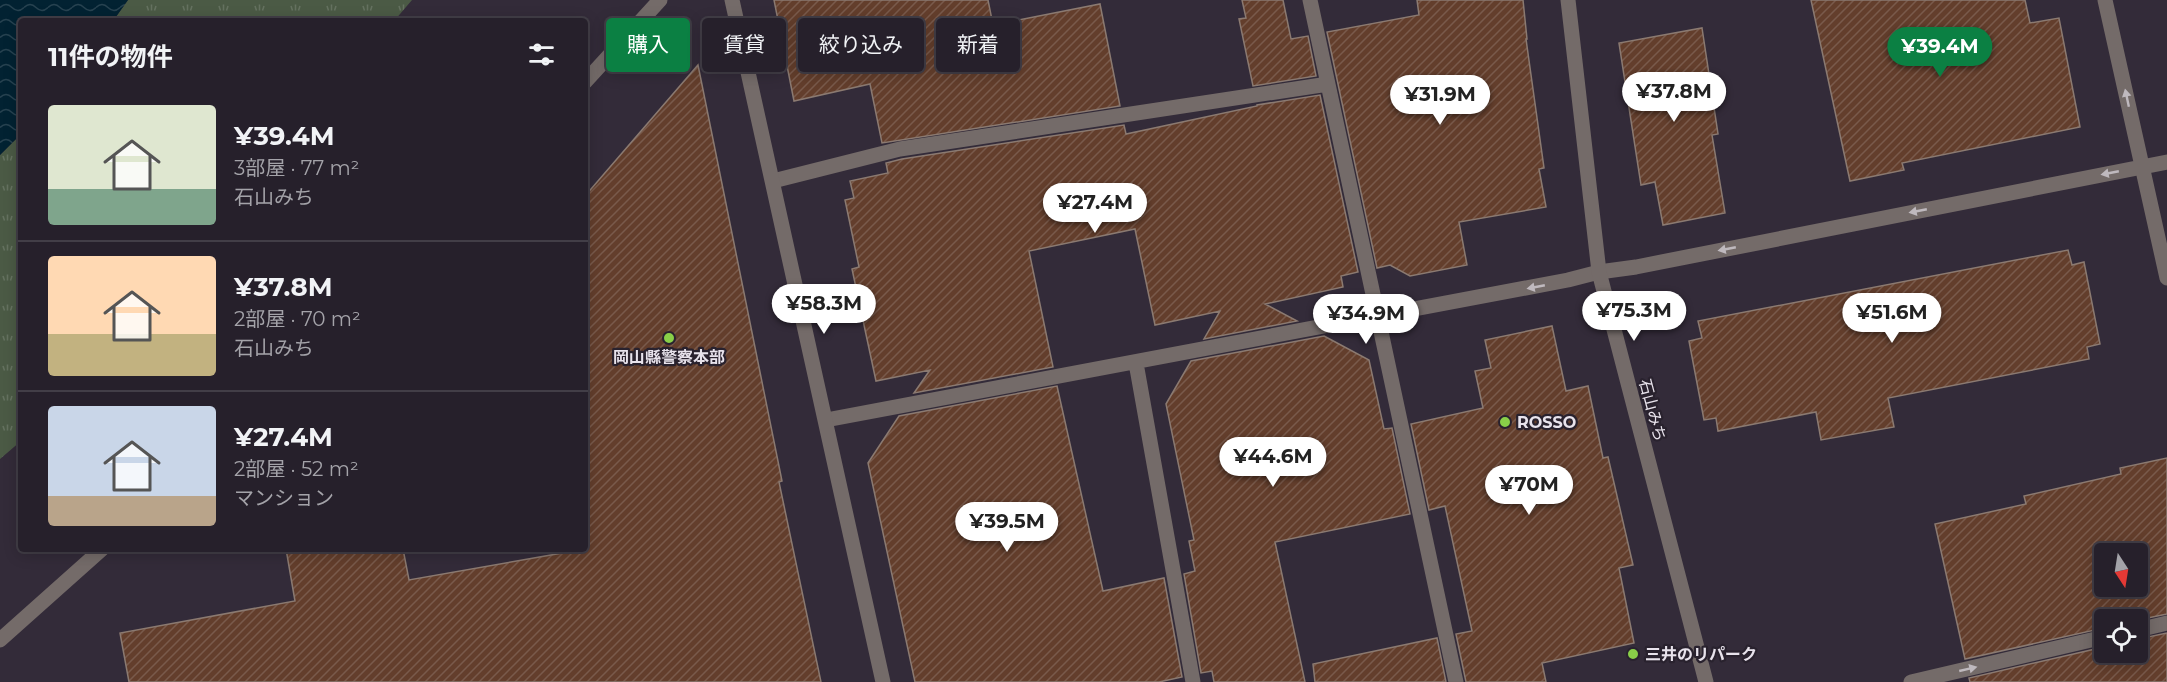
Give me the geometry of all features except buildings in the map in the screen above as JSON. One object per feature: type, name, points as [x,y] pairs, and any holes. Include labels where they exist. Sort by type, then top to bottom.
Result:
[{"type":"street","points":[[588,79],[660,0]]},
{"type":"street","points":[[732,0],[883,682]]},
{"type":"street","points":[[1310,0],[1456,682]]},
{"type":"street","name":"石山みち","points":[[1568,0],[1599,272],[1706,682]]},
{"type":"street","points":[[2105,0],[2167,278]]},
{"type":"street","points":[[773,181],[900,150],[1328,84]]},
{"type":"street","points":[[826,420],[1377,317],[2167,162]]},
{"type":"street","points":[[1136,363],[1193,682]]},
{"type":"street","points":[[0,640],[99,552]]},
{"type":"street","points":[[2148,628],[2167,623]]},
{"type":"street","points":[[1911,682],[2094,639]]},
{"type":"green space","points":[[128,0],[412,0],[397,18],[115,18]]},
{"type":"green space","points":[[18,137],[18,444],[0,459],[0,155]]},
{"type":"water","points":[[0,0],[128,0],[115,18],[18,18],[18,137],[0,155]]},
{"type":"place","name":"岡山縣警察本部","points":[[669,338]]},
{"type":"place","name":"ROSSO","points":[[1505,422]]},
{"type":"place","name":"三井のリパーク","points":[[1633,654]]}]
